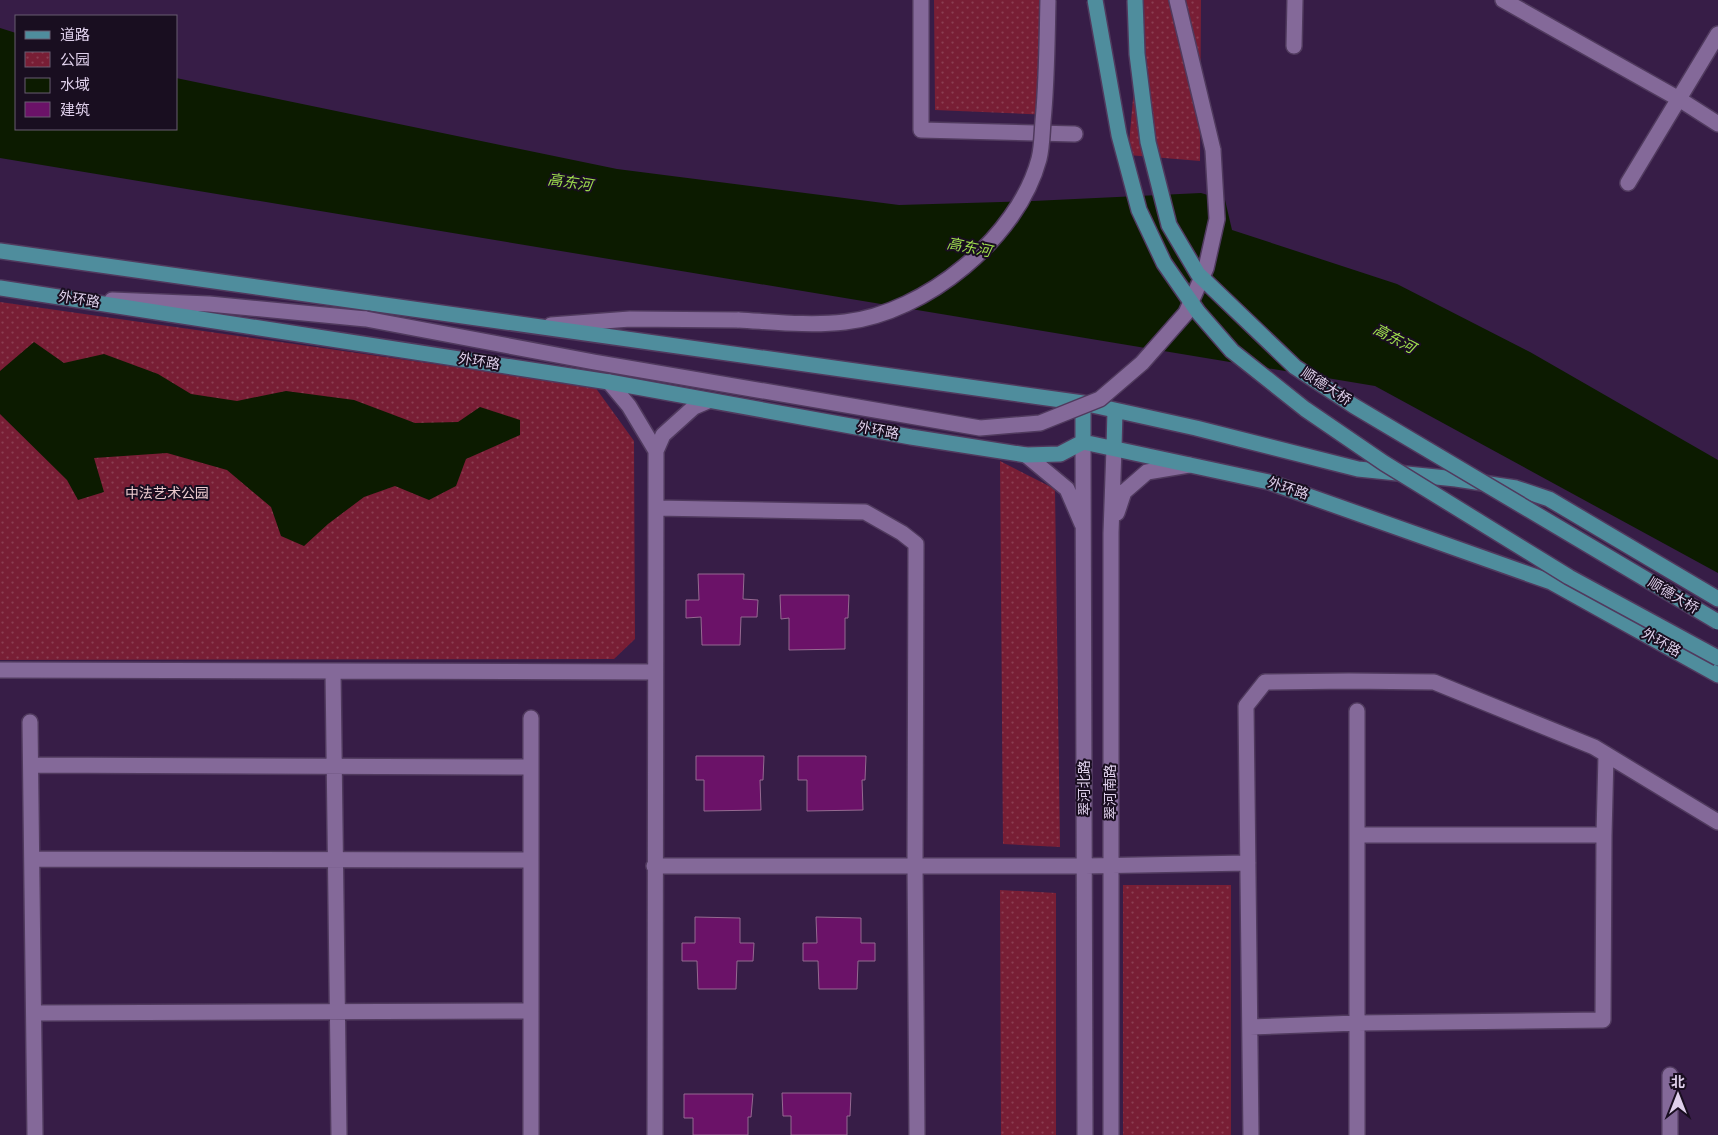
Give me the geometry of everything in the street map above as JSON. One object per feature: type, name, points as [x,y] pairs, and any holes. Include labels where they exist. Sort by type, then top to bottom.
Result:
[{"type":"main road","points":[[1094,0],[1119,135],[1139,210],[1164,263],[1198,312],[1232,351],[1305,410],[1384,462],[1569,578],[1718,658]]},
{"type":"main road","name":"顺德大桥","points":[[1135,0],[1137,54],[1148,142],[1169,226],[1198,274],[1295,367],[1363,411],[1718,622]]},
{"type":"main road","points":[[0,251],[1083,403],[1196,428],[1358,469],[1456,479],[1516,488],[1549,499],[1718,599]]},
{"type":"main road","name":"外环路","points":[[0,288],[609,382],[911,437],[1026,455],[1060,454],[1083,442],[1270,482],[1551,582],[1718,674]]},
{"type":"main road","points":[[1083,403],[1083,442]]},
{"type":"main road","points":[[1114,448],[1115,410]]},
{"type":"street","points":[[920,0],[920,130],[1075,134]]},
{"type":"street","points":[[533,326],[630,319],[739,320],[800,324],[846,322],[883,314],[936,288],[978,256],[1008,222],[1027,191],[1039,158],[1046,88],[1048,0]]},
{"type":"street","points":[[63,298],[209,304],[366,319],[594,362],[980,428],[1040,423],[1100,399],[1142,362],[1186,312],[1206,268],[1217,219],[1214,150],[1177,0]]},
{"type":"street","points":[[1294,46],[1295,0]]},
{"type":"street","points":[[1503,0],[1679,99],[1718,124]]},
{"type":"street","points":[[1628,183],[1718,34]]},
{"type":"street","points":[[609,382],[629,406],[656,451]]},
{"type":"street","points":[[655,1135],[656,451],[663,435],[670,428],[694,407],[708,401]]},
{"type":"street","name":"翠河北路","points":[[1083,442],[1085,532],[1085,1135]]},
{"type":"street","name":"翠河南路","points":[[1111,1135],[1111,533],[1114,448]]},
{"type":"street","points":[[1026,455],[1067,489],[1085,532]]},
{"type":"street","points":[[1111,533],[1124,492],[1129,487],[1147,472],[1190,465]]},
{"type":"street","points":[[656,508],[866,512],[902,533],[916,544],[915,865],[917,1135]]},
{"type":"street","points":[[0,670],[655,672]]},
{"type":"street","points":[[333,671],[339,1135]]},
{"type":"street","points":[[1250,1135],[1246,706],[1265,682],[1434,682],[1594,747],[1718,822]]},
{"type":"street","points":[[1357,711],[1357,1135]]},
{"type":"street","points":[[531,718],[531,1135]]},
{"type":"street","points":[[30,722],[35,1135]]},
{"type":"street","points":[[1250,1027],[1357,1023],[1603,1020],[1606,755]]},
{"type":"street","points":[[31,766],[531,767]]},
{"type":"street","points":[[1357,835],[1604,834]]},
{"type":"street","points":[[32,859],[531,860]]},
{"type":"street","points":[[654,866],[1248,864]]},
{"type":"street","points":[[34,1013],[531,1011]]},
{"type":"street","points":[[1670,1075],[1670,1135]]},
{"type":"green space","points":[[934,0],[1050,0],[1050,115],[935,110]]},
{"type":"green space","points":[[1135,0],[1201,0],[1200,161],[1128,155],[1137,54]]},
{"type":"green space","name":"中法艺术公园","points":[[0,302],[595,387],[634,441],[635,639],[614,659],[0,660]]},
{"type":"green space","points":[[1000,461],[1055,489],[1060,847],[1003,844]]},
{"type":"green space","points":[[1123,885],[1231,885],[1231,1135],[1123,1135]]},
{"type":"green space","points":[[1000,890],[1056,893],[1056,1135],[1001,1135]]},
{"type":"water","name":"高东河","points":[[0,28],[15,33],[15,130],[178,130],[178,78],[617,169],[899,205],[1201,193],[1225,200],[1232,230],[1397,284],[1530,352],[1718,460],[1718,573],[1375,386],[0,158]]},
{"type":"water","points":[[34,342],[64,363],[104,354],[158,374],[191,394],[237,401],[286,391],[354,400],[415,423],[458,422],[480,407],[520,420],[520,435],[466,459],[456,486],[429,500],[395,486],[364,497],[328,524],[304,546],[281,536],[271,507],[227,470],[167,453],[94,458],[104,492],[78,500],[67,480],[0,414],[0,371]]},
{"type":"building","points":[[698,574],[744,574],[743,599],[758,600],[757,617],[741,617],[740,645],[702,645],[701,617],[686,618],[686,600],[699,600]]},
{"type":"building","points":[[780,595],[849,595],[848,618],[845,618],[845,649],[789,650],[789,618],[781,619]]},
{"type":"building","points":[[696,756],[764,756],[763,780],[760,780],[761,810],[704,811],[704,780],[696,780]]},
{"type":"building","points":[[798,756],[866,756],[865,780],[862,780],[863,810],[807,811],[807,780],[798,780]]},
{"type":"building","points":[[695,917],[740,918],[740,943],[754,943],[753,961],[737,961],[736,989],[698,989],[697,961],[682,961],[682,943],[695,943]]},
{"type":"building","points":[[816,917],[861,918],[861,943],[875,943],[875,961],[858,961],[857,989],[819,989],[818,961],[803,961],[803,943],[817,943]]},
{"type":"building","points":[[782,1093],[851,1093],[850,1116],[847,1116],[847,1135],[791,1135],[791,1116],[783,1116]]},
{"type":"building","points":[[684,1094],[753,1094],[751,1117],[748,1117],[748,1135],[693,1135],[693,1118],[684,1118]]}]
